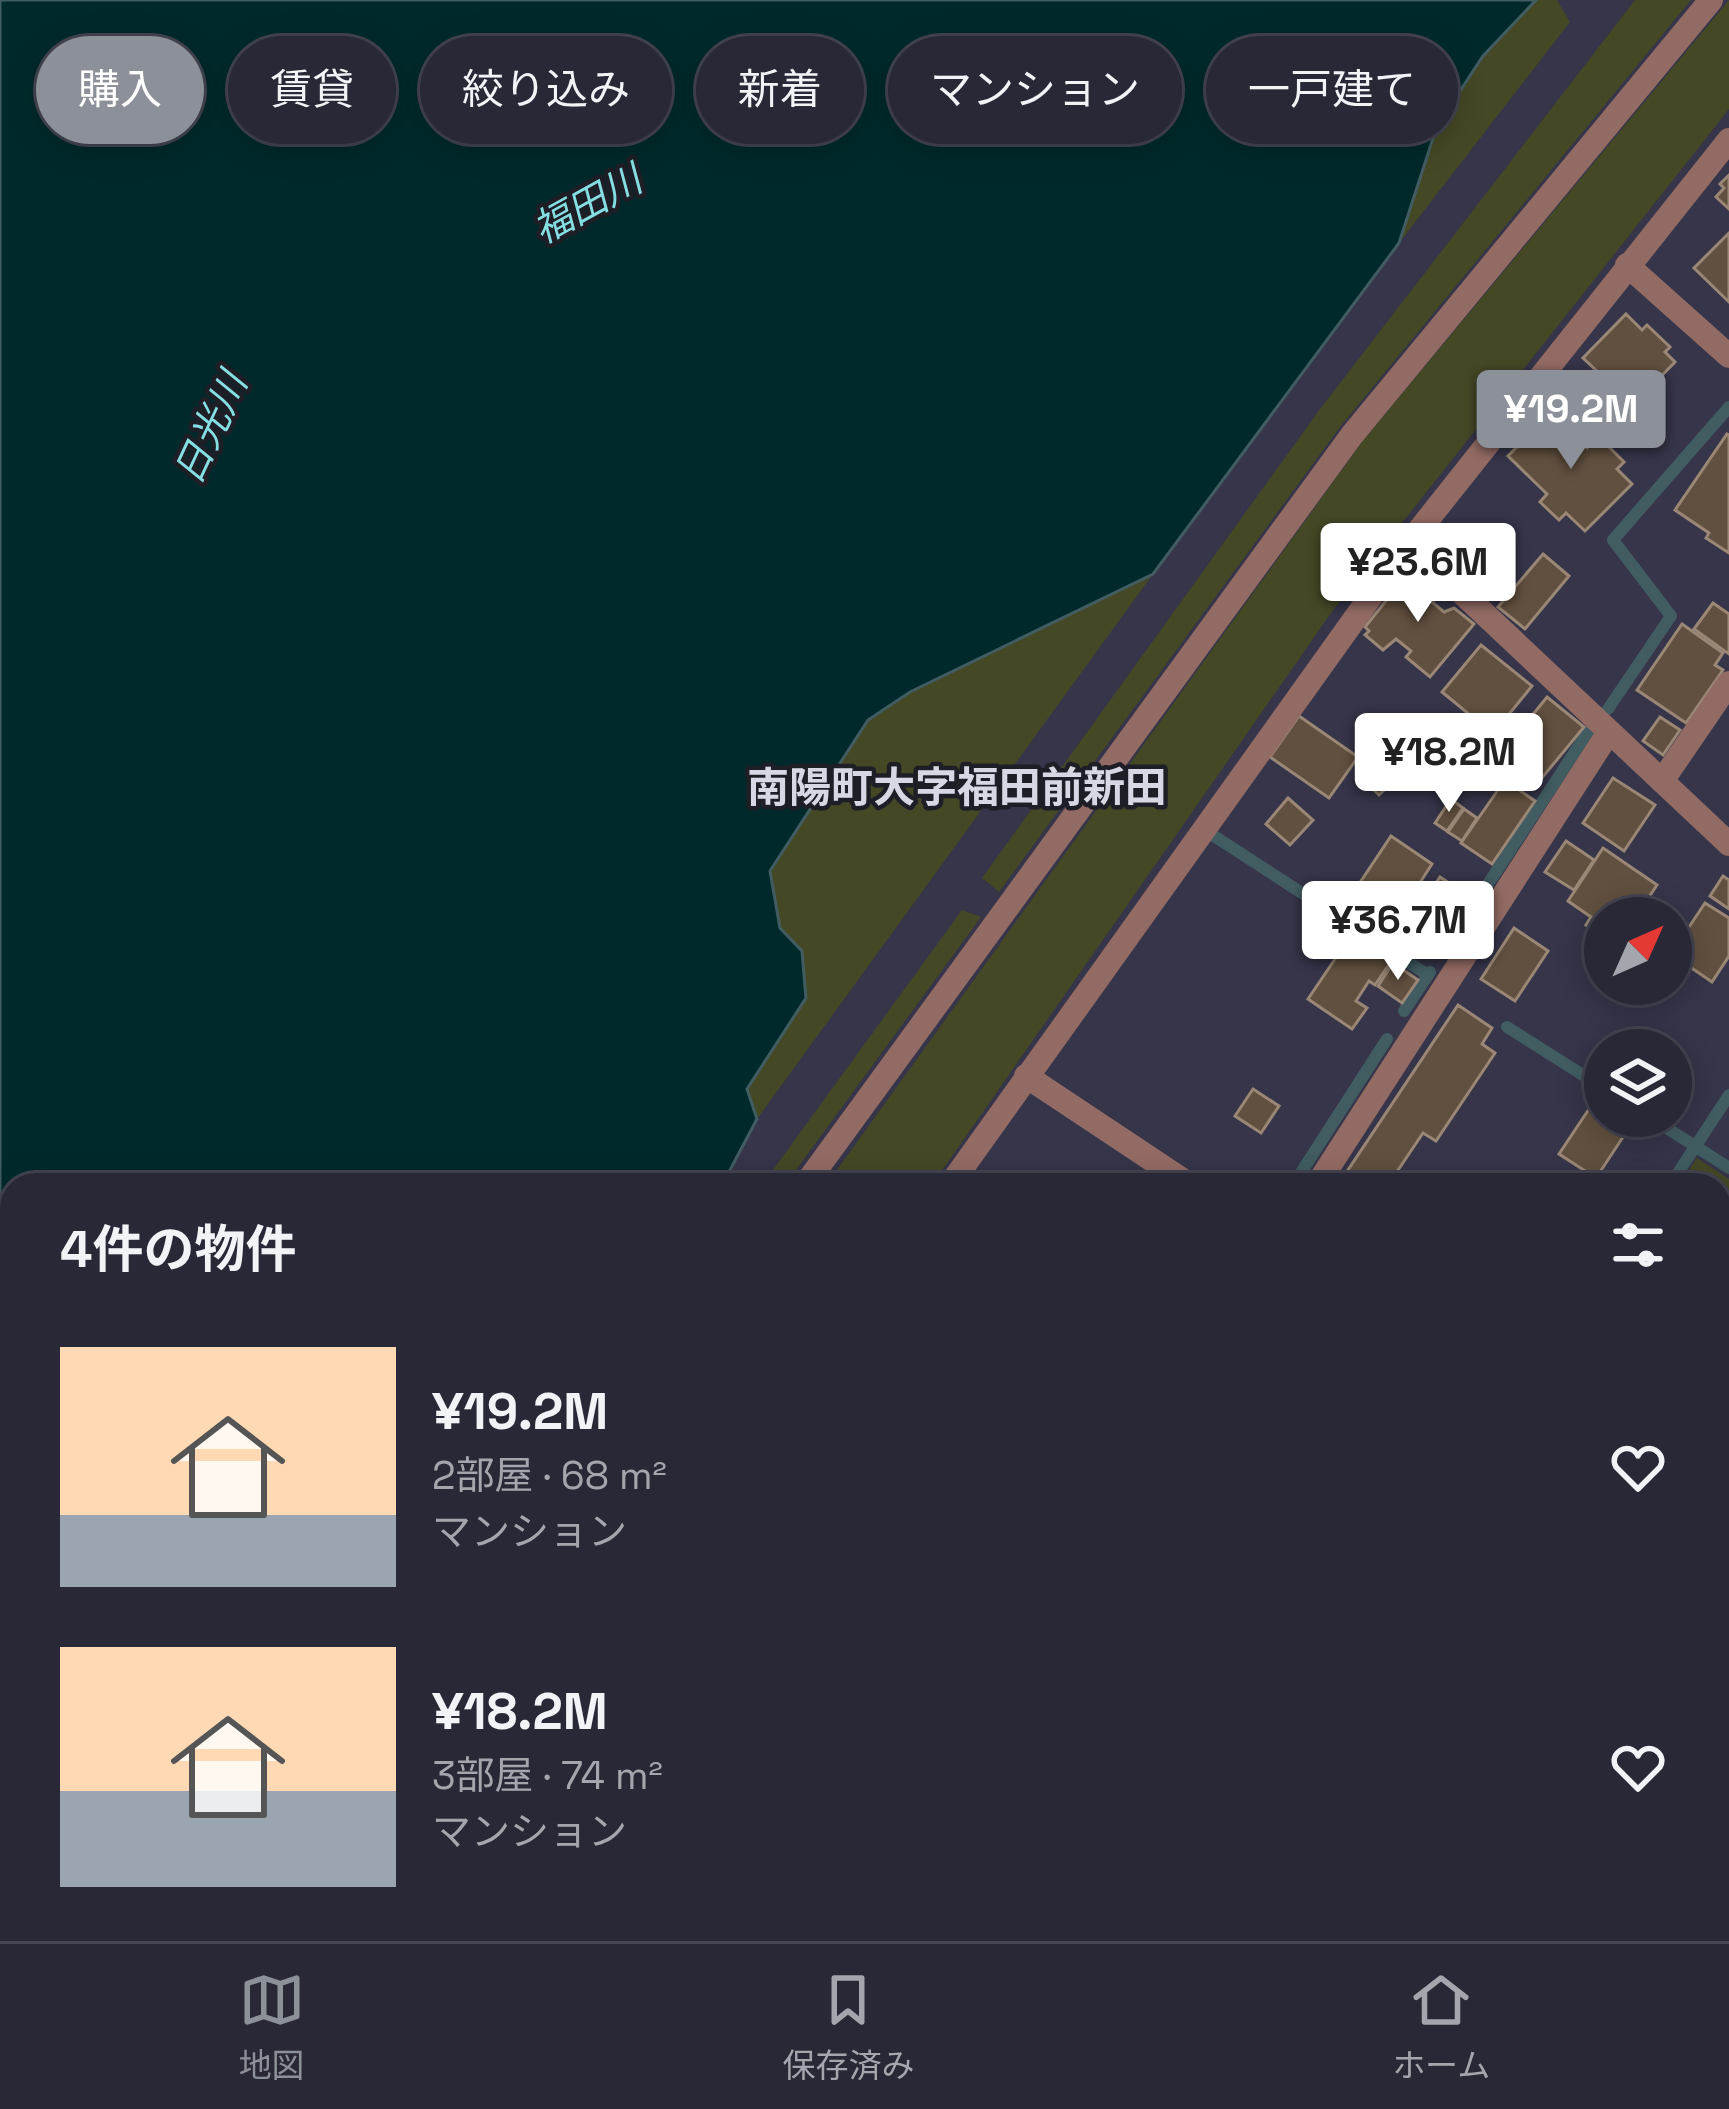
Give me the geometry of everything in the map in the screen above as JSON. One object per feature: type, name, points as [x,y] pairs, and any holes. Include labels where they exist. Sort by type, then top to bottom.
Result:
[{"type":"street","points":[[814,1173],[1352,435],[1711,0]]},
{"type":"street","points":[[958,1173],[1409,543],[1729,140]]},
{"type":"street","points":[[1628,266],[1729,356]]},
{"type":"street","points":[[1409,543],[1729,844]]},
{"type":"street","points":[[1662,781],[1729,683]]},
{"type":"street","points":[[1325,1173],[1609,732]]},
{"type":"street","points":[[1026,1076],[1172,1173]]},
{"type":"shaded area","points":[[1536,0],[1557,0],[1570,22],[1399,243],[1431,144],[1458,144],[1458,94],[1483,56]]},
{"type":"shaded area","points":[[1635,0],[1691,0],[1340,427],[999,892],[982,878],[1320,409]]},
{"type":"shaded area","points":[[1729,0],[1729,109],[1331,613],[940,1173],[835,1173],[1362,442]]},
{"type":"shaded area","points":[[1153,574],[757,1119],[747,1089],[806,998],[802,951],[780,928],[770,872],[868,720],[910,692]]},
{"type":"shaded area","points":[[962,910],[981,917],[794,1173],[771,1173]]},
{"type":"shaded area","points":[[1697,1158],[1720,1173],[1687,1173]]},
{"type":"water","points":[[0,0],[1536,0],[1483,56],[1458,94],[1458,36],[1206,36],[1206,144],[1431,144],[1399,243],[1153,574],[910,692],[868,720],[770,871],[780,928],[802,951],[806,998],[747,1089],[757,1119],[728,1173],[0,1173]]},
{"type":"building","points":[[1729,175],[1729,209],[1716,197]]},
{"type":"building","points":[[1729,233],[1729,302],[1694,268]]},
{"type":"building","points":[[1626,314],[1642,330],[1647,325],[1670,347],[1665,352],[1675,362],[1632,406],[1597,378],[1600,374],[1583,358]]},
{"type":"building","points":[[1600,397],[1626,423],[1613,437],[1586,411]]},
{"type":"building","points":[[1550,413],[1587,448],[1598,436],[1624,462],[1617,469],[1632,484],[1585,531],[1566,513],[1559,520],[1540,502],[1547,494],[1508,456]]},
{"type":"building","points":[[1729,435],[1729,553],[1675,510]]},
{"type":"building","points":[[1543,554],[1569,576],[1525,629],[1498,607]]},
{"type":"building","points":[[1410,571],[1439,594],[1432,602],[1444,612],[1454,608],[1474,624],[1430,677],[1406,657],[1411,651],[1396,639],[1383,650],[1365,635],[1369,631],[1365,627]]},
{"type":"building","points":[[1713,603],[1729,614],[1729,654],[1694,629]]},
{"type":"building","points":[[1682,624],[1723,653],[1715,665],[1723,670],[1686,723],[1637,690]]},
{"type":"building","points":[[1481,645],[1532,686],[1493,734],[1442,692]]},
{"type":"building","points":[[1547,697],[1584,727],[1541,779],[1513,757],[1510,761],[1501,754]]},
{"type":"building","points":[[1299,716],[1358,757],[1329,798],[1270,757]]},
{"type":"building","points":[[1660,717],[1680,730],[1663,755],[1643,741]]},
{"type":"building","points":[[1364,767],[1386,788],[1379,795],[1357,774]]},
{"type":"building","points":[[1613,778],[1655,805],[1624,851],[1583,823]]},
{"type":"building","points":[[1505,780],[1535,801],[1492,864],[1461,843]]},
{"type":"building","points":[[1288,798],[1313,820],[1290,845],[1266,824]]},
{"type":"building","points":[[1451,799],[1463,808],[1447,831],[1435,823]]},
{"type":"building","points":[[1464,809],[1477,818],[1462,841],[1448,832]]},
{"type":"building","points":[[1391,836],[1432,864],[1399,915],[1357,887]]},
{"type":"building","points":[[1566,841],[1594,860],[1574,890],[1545,872]]},
{"type":"building","points":[[1603,848],[1657,885],[1649,897],[1584,897],[1584,912],[1568,901]]},
{"type":"building","points":[[1723,876],[1729,880],[1729,909],[1710,896]]},
{"type":"building","points":[[1440,877],[1467,895],[1449,922],[1422,904]]},
{"type":"building","points":[[1705,903],[1729,918],[1729,956],[1712,982],[1692,968],[1692,922]]},
{"type":"building","points":[[1514,928],[1548,951],[1515,1001],[1481,979]]},
{"type":"building","points":[[1352,934],[1392,960],[1375,985],[1369,981],[1356,1001],[1367,1008],[1352,1029],[1308,999]]},
{"type":"building","points":[[1393,963],[1418,980],[1402,1003],[1378,986]]},
{"type":"building","points":[[1458,1005],[1492,1028],[1482,1044],[1495,1053],[1436,1141],[1423,1133],[1396,1173],[1346,1173]]},
{"type":"building","points":[[1253,1089],[1279,1106],[1261,1133],[1235,1116]]},
{"type":"building","points":[[1584,1116],[1584,1137],[1623,1137],[1599,1173],[1588,1173],[1559,1154]]},
{"type":"waterway","points":[[1608,709],[1671,616],[1613,540],[1729,407]]},
{"type":"waterway","points":[[1444,951],[1588,732]]},
{"type":"waterway","points":[[1211,834],[1428,975]]},
{"type":"waterway","points":[[1404,1011],[1430,972]]},
{"type":"waterway","points":[[1507,1027],[1584,1076]]},
{"type":"waterway","points":[[1301,1173],[1387,1039]]},
{"type":"waterway","points":[[1678,1173],[1729,1095]]},
{"type":"waterway","points":[[1681,1137],[1729,1168]]},
{"type":"district","name":"南陽町大字福田前新田","points":[[957,787]]},
{"type":"water label","name":"福田川","points":[[587,204]]},
{"type":"water label","name":"日光川","points":[[210,428]]}]
